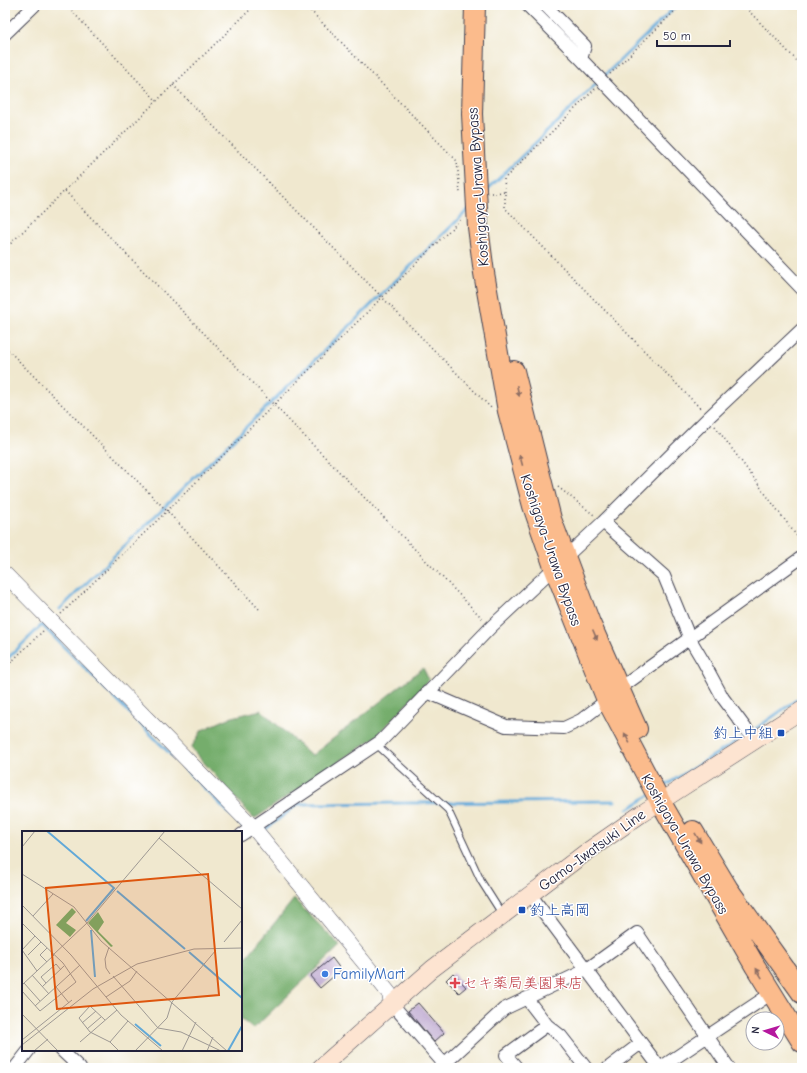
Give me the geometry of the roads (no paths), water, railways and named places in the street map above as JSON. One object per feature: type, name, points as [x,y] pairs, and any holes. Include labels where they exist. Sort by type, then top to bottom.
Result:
[{"type":"highway","name":"Koshigaya-Urawa Bypass","points":[[475,5],[472,114],[490,192],[484,273],[508,411],[532,506],[590,623],[613,695],[630,717],[666,798],[772,993],[802,1042]]},
{"type":"highway","name":"Koshigaya-Urawa Bypass","points":[[487,5],[485,34],[485,129],[495,268],[508,345],[519,396],[551,519],[560,562]]},
{"type":"highway","name":"Koshigaya-Urawa Bypass","points":[[666,798],[728,889],[802,993]]},
{"type":"main road","name":"Gamo-Iwatsuki Line","points":[[320,1068],[432,969],[530,894],[617,830],[755,742],[802,710]]},
{"type":"street","points":[[5,34],[35,5]]},
{"type":"street","points":[[527,5],[581,59],[802,289]]},
{"type":"street","points":[[545,5],[585,46],[581,59]]},
{"type":"street","points":[[247,831],[376,744],[491,627],[603,522],[709,417],[802,329]]},
{"type":"street","points":[[603,522],[664,576],[690,639],[723,698],[755,742]]},
{"type":"street","points":[[427,692],[506,726],[564,728],[581,720],[802,557]]},
{"type":"street","points":[[5,574],[52,622],[247,831],[389,993],[392,1004],[446,1065],[504,1009],[586,970],[637,933],[729,1068]]},
{"type":"street","points":[[530,894],[660,1068],[772,993]]},
{"type":"street","points":[[527,999],[547,1025],[561,1036],[586,1068]]},
{"type":"street","points":[[517,1068],[506,1055],[547,1025]]},
{"type":"street","points":[[608,1068],[641,1043]]},
{"type":"street","points":[[15,1068],[28,1051]]},
{"type":"street","points":[[62,1051],[80,1068]]},
{"type":"lane","points":[[376,744],[448,810],[481,882],[503,915]]},
{"type":"waterway","points":[[603,77],[677,5]]},
{"type":"waterway","points":[[484,193],[599,81]]},
{"type":"waterway","points":[[60,609],[469,209]]},
{"type":"waterway","points":[[5,661],[42,625],[244,828]]},
{"type":"waterway","points":[[751,732],[802,696]]},
{"type":"waterway","points":[[661,788],[747,735]]},
{"type":"waterway","points":[[628,809],[650,795]]},
{"type":"waterway","points":[[263,831],[298,804],[615,801]]},
{"type":"place","name":"釣上中組","points":[[781,733]]},
{"type":"place","name":"釣上高岡","points":[[522,910]]},
{"type":"place","name":"FamilyMart","points":[[325,974]]},
{"type":"place","name":"セキ薬局美園東店","points":[[455,983]]}]
